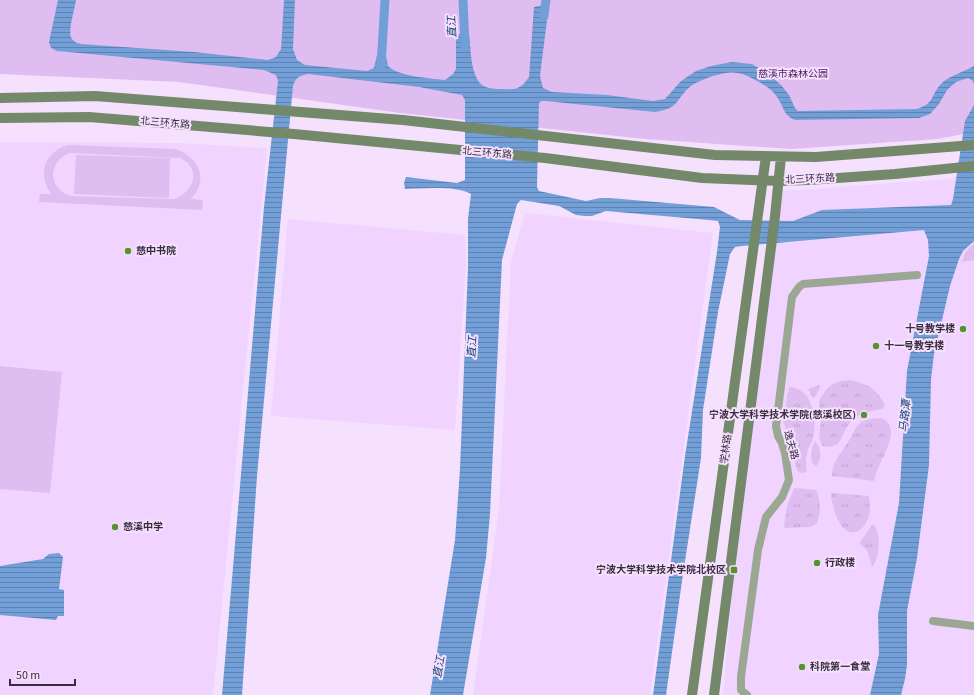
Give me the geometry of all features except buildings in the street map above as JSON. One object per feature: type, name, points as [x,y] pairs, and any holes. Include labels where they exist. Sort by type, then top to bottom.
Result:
[{"type":"main road","points":[[0,98],[95,96],[403,120],[715,155],[781,157],[846,156],[974,145]]},
{"type":"main road","name":"北三环东路","points":[[0,118],[89,117],[294,134],[545,158],[702,178],[779,181],[887,174],[974,166]]},
{"type":"main road","name":"学林路","points":[[692,695],[766,156]]},
{"type":"main road","name":"学林路","points":[[714,695],[775,216],[781,157]]},
{"type":"street","name":"逸夫路","points":[[747,695],[741,690],[741,676],[758,550],[766,517],[782,497],[789,480],[785,453],[778,436],[776,426],[792,298],[799,287],[803,284],[917,275]]},
{"type":"street","points":[[933,621],[974,626]]},
{"type":"shaded area","points":[[0,142],[179,143],[267,148],[213,695],[0,695]]},
{"type":"shaded area","name":"宁波大学科学技术学院(慈溪校区)","points":[[974,175],[974,695],[723,695],[732,596],[783,191],[949,179]]},
{"type":"shaded area","points":[[525,213],[713,233],[650,695],[473,695],[499,509],[511,262]]},
{"type":"shaded area","points":[[288,219],[465,235],[466,263],[455,430],[271,416]]},
{"type":"green space","name":"慈溪市森林公园","points":[[0,0],[974,0],[974,132],[938,139],[791,149],[645,139],[400,113],[179,82],[0,74]]},
{"type":"green space","points":[[68,145],[176,149],[182,151],[191,158],[198,168],[200,174],[199,186],[191,199],[203,200],[202,210],[39,202],[40,194],[51,194],[44,179],[45,165],[48,158],[60,148]],"holes":[[[69,153],[180,158],[187,162],[192,168],[193,179],[188,190],[184,194],[174,199],[71,196],[63,193],[58,188],[54,182],[53,176],[57,163],[62,157]]]},
{"type":"green space","points":[[76,155],[170,158],[169,198],[74,194]]},
{"type":"green space","points":[[974,243],[974,260],[962,262],[965,253]]},
{"type":"green space","points":[[0,366],[62,372],[50,493],[0,489]]},
{"type":"green space","points":[[850,380],[867,385],[878,394],[885,405],[883,409],[868,412],[858,416],[850,422],[838,444],[830,447],[823,446],[819,437],[821,419],[819,405],[820,399],[831,385]]},
{"type":"green space","points":[[819,385],[820,388],[813,398],[808,389]]},
{"type":"green space","points":[[789,387],[797,389],[808,398],[813,411],[815,425],[813,440],[806,455],[807,471],[804,473],[798,472],[790,438],[783,422]]},
{"type":"green space","points":[[882,418],[891,428],[891,435],[874,481],[832,476],[835,462],[858,425],[865,420]]},
{"type":"green space","points":[[815,441],[819,447],[820,454],[820,460],[816,466],[812,463],[811,457],[812,448]]},
{"type":"green space","points":[[794,488],[816,490],[818,494],[820,502],[819,515],[817,523],[811,527],[785,528],[784,526],[787,506]]},
{"type":"green space","points":[[831,493],[869,496],[870,513],[865,525],[861,529],[855,532],[849,532],[839,522],[833,507]]},
{"type":"green space","points":[[874,524],[878,534],[879,545],[877,556],[872,566],[867,550],[861,545],[860,542]]},
{"type":"water","name":"马路潭","points":[[58,0],[76,0],[70,34],[75,42],[80,44],[194,52],[268,60],[276,57],[281,49],[284,0],[295,0],[293,49],[297,60],[305,65],[367,71],[374,68],[377,55],[386,56],[388,66],[400,73],[445,80],[453,74],[456,69],[456,34],[469,34],[475,75],[482,85],[495,89],[519,88],[529,77],[534,7],[549,4],[540,76],[543,88],[552,92],[607,95],[653,101],[665,99],[681,81],[696,71],[711,66],[732,62],[752,64],[767,73],[781,85],[789,95],[798,111],[917,109],[923,107],[930,101],[936,90],[943,82],[974,66],[974,85],[973,81],[968,78],[956,82],[947,90],[939,104],[930,114],[919,118],[795,120],[788,116],[775,94],[770,89],[747,76],[733,72],[707,78],[695,83],[673,106],[655,112],[545,101],[541,101],[539,103],[537,187],[539,191],[586,201],[600,198],[610,198],[714,207],[740,220],[793,221],[822,210],[951,205],[965,121],[974,105],[974,241],[963,251],[959,259],[950,286],[934,354],[931,379],[929,465],[917,558],[907,611],[907,665],[901,695],[870,695],[879,654],[878,615],[899,503],[907,371],[929,256],[928,240],[924,230],[742,246],[735,247],[730,254],[718,312],[703,410],[701,458],[666,695],[653,695],[685,456],[720,227],[718,221],[606,211],[592,216],[576,215],[559,206],[521,200],[517,204],[502,260],[490,514],[486,558],[463,695],[430,695],[455,540],[460,469],[468,267],[468,219],[471,194],[448,188],[405,189],[404,183],[406,177],[457,183],[465,180],[465,100],[462,95],[419,87],[308,74],[298,77],[293,86],[257,476],[242,695],[222,695],[264,207],[278,81],[276,75],[264,70],[57,51],[51,48],[49,42]]},
{"type":"water","points":[[59,553],[63,557],[59,589],[64,590],[64,616],[58,616],[56,620],[0,615],[0,566],[43,559],[49,554]]},
{"type":"waterway","points":[[381,66],[385,0]]},
{"type":"waterway","name":"直江","points":[[463,0],[465,45]]},
{"type":"waterway","points":[[544,16],[546,0]]},
{"type":"place","name":"慈中书院","points":[[128,251]]},
{"type":"place","name":"十号教学楼","points":[[963,329]]},
{"type":"place","name":"十一号教学楼","points":[[876,346]]},
{"type":"place","name":"宁波大学科学技术学院(慈溪校区)","points":[[864,415]]},
{"type":"place","name":"慈溪中学","points":[[115,527]]},
{"type":"place","name":"行政楼","points":[[817,563]]},
{"type":"place","name":"宁波大学科学技术学院北校区","points":[[734,570]]},
{"type":"place","name":"科院第一食堂","points":[[802,667]]}]
